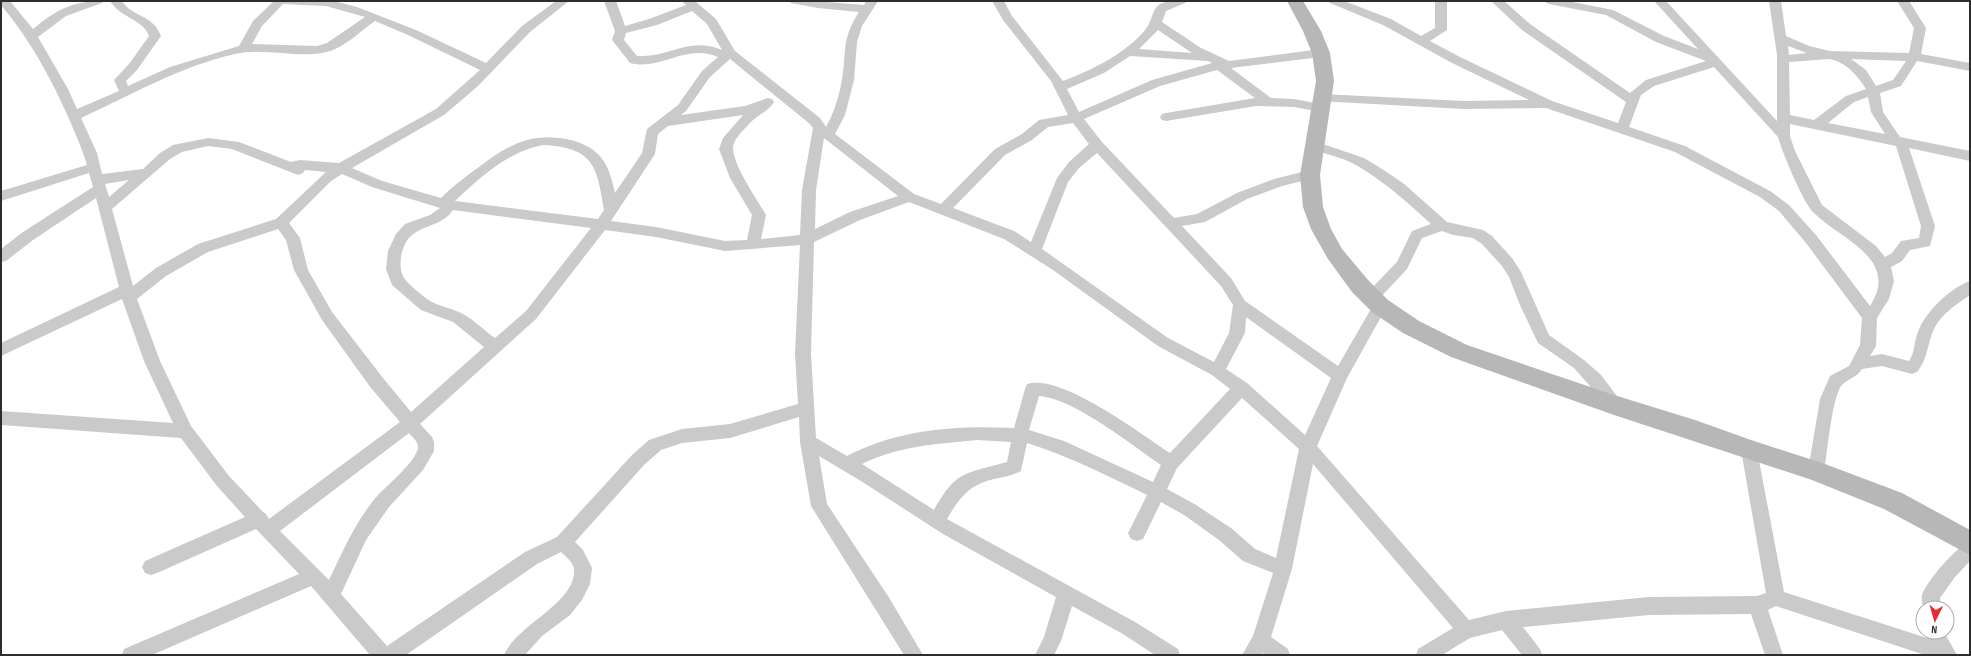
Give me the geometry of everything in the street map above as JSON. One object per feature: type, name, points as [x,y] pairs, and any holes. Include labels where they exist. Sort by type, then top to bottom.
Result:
[{"type":"main road","points":[[1295,1],[1312,31],[1321,53],[1325,81],[1310,175],[1313,207],[1321,229],[1335,254],[1360,286],[1376,301],[1411,327],[1460,351],[1614,405],[1695,430],[1749,450],[1816,471],[1892,501],[1970,543]]},
{"type":"street","points":[[4,1],[32,36],[62,89],[90,153],[128,294],[152,361],[185,431],[223,481],[314,576],[382,655]]},
{"type":"street","points":[[57,15],[62,1]]},
{"type":"street","points":[[32,36],[57,15],[73,7],[98,1]]},
{"type":"street","points":[[116,1],[123,10],[150,24],[155,36],[133,66],[120,80],[120,83],[126,92]]},
{"type":"street","points":[[243,49],[257,24],[282,1],[331,4],[373,17],[424,38],[488,69]]},
{"type":"street","points":[[1,350],[128,294],[161,272],[203,248],[281,223],[326,178],[440,112],[474,84],[526,29],[563,1]]},
{"type":"street","points":[[610,1],[620,31],[618,40],[634,60],[646,60],[700,48],[728,54]]},
{"type":"street","points":[[795,1],[818,5],[869,5]]},
{"type":"street","points":[[998,1],[1007,16],[1060,87],[1076,118],[1097,146],[1226,282],[1240,305],[1340,376]]},
{"type":"street","points":[[1060,87],[1088,76],[1127,52],[1151,30],[1160,10],[1166,4],[1181,1]]},
{"type":"street","points":[[1334,1],[1387,22],[1456,60],[1548,104],[1680,149],[1765,194],[1784,208],[1811,240],[1870,317]]},
{"type":"street","points":[[1421,41],[1441,30],[1441,1]]},
{"type":"street","points":[[1497,1],[1526,27],[1633,101]]},
{"type":"street","points":[[1549,1],[1605,10],[1632,25],[1683,49],[1714,61]]},
{"type":"street","points":[[1660,1],[1784,136]]},
{"type":"street","points":[[1775,1],[1783,59],[1784,136],[1788,151],[1817,208],[1871,250],[1883,265],[1887,281],[1882,299],[1870,317],[1868,346],[1854,370],[1836,381],[1828,399],[1816,471]]},
{"type":"street","points":[[1815,125],[1835,112],[1850,99],[1897,84],[1914,57],[1920,28],[1903,1]]},
{"type":"street","points":[[620,31],[653,22],[691,3],[712,22],[728,54],[775,98],[815,121],[824,131],[909,197],[1009,235],[1163,342],[1217,371],[1241,388],[1308,447],[1466,630]]},
{"type":"street","points":[[869,5],[856,26],[851,42],[848,80],[839,115],[824,131],[809,190],[807,286],[803,354],[808,442],[819,506],[882,602],[914,655]]},
{"type":"street","points":[[74,116],[199,61],[243,49],[258,47],[318,50],[331,46],[373,17]]},
{"type":"street","points":[[1632,25],[1664,32],[1672,26],[1676,18]]},
{"type":"street","points":[[1155,22],[1208,58],[1222,64],[1268,102]]},
{"type":"street","points":[[1781,38],[1805,49],[1832,55],[1854,66],[1862,73],[1873,91],[1877,112],[1899,142],[1928,226],[1925,242],[1906,245],[1897,257],[1883,265]]},
{"type":"street","points":[[1127,52],[1208,58]]},
{"type":"street","points":[[943,210],[1000,152],[1027,137],[1044,123],[1076,118],[1156,83],[1222,64],[1321,53]]},
{"type":"street","points":[[152,567],[264,524],[410,423],[496,348],[531,315],[602,224],[648,154],[652,132],[682,108],[706,74],[728,54]]},
{"type":"street","points":[[1783,59],[1832,55],[1914,57],[1970,67]]},
{"type":"street","points":[[1622,129],[1636,93],[1650,83],[1714,61]]},
{"type":"street","points":[[664,122],[748,110],[775,98]]},
{"type":"street","points":[[753,245],[760,215],[737,178],[726,149],[728,141],[740,126],[752,114],[775,98]]},
{"type":"street","points":[[1166,117],[1229,105],[1268,102],[1464,105],[1548,104]]},
{"type":"street","points":[[1784,118],[1970,156]]},
{"type":"street","points":[[496,348],[458,318],[426,306],[397,281],[392,269],[395,251],[401,238],[410,228],[435,219],[444,212],[454,192],[504,154],[516,148],[538,142],[557,141],[591,153],[601,168],[608,192],[611,211]]},
{"type":"street","points":[[105,207],[165,156],[178,148],[208,142],[234,145],[290,167],[326,178]]},
{"type":"street","points":[[1314,145],[1359,160],[1398,186],[1442,226],[1453,230],[1467,231],[1478,234],[1486,240],[1507,262],[1516,276],[1527,305],[1543,339],[1579,364],[1595,380],[1614,405]]},
{"type":"street","points":[[1034,252],[1062,182],[1074,165],[1097,146]]},
{"type":"street","points":[[290,167],[300,165],[341,168],[377,184],[447,205],[602,224],[656,232],[725,246],[780,243],[807,239],[855,216],[909,197]]},
{"type":"street","points":[[1,196],[97,178],[127,177],[148,172]]},
{"type":"street","points":[[1171,224],[1200,218],[1242,196],[1279,182],[1310,175]]},
{"type":"street","points":[[1,257],[97,178]]},
{"type":"street","points":[[281,223],[293,238],[301,270],[327,316],[376,383],[426,442],[426,451],[417,466],[383,502],[360,534],[331,596]]},
{"type":"street","points":[[1281,655],[1256,648],[1283,569],[1308,447],[1376,301],[1402,264],[1417,235],[1424,231],[1442,226]]},
{"type":"street","points":[[1857,364],[1882,360],[1912,368],[1919,360],[1928,325],[1937,312],[1970,287]]},
{"type":"street","points":[[1217,371],[1237,333],[1240,305]]},
{"type":"street","points":[[1137,533],[1156,491],[1171,463],[1241,388]]},
{"type":"street","points":[[936,521],[952,493],[966,480],[980,474],[1010,470],[1015,466],[1020,435],[1033,389],[1048,389],[1078,402],[1171,463]]},
{"type":"street","points":[[390,655],[531,558],[563,542],[638,460],[655,445],[682,436],[730,431],[806,408]]},
{"type":"street","points":[[1,418],[185,431]]},
{"type":"street","points":[[847,464],[872,451],[894,444],[918,439],[977,433],[1027,436],[1058,446],[1125,475],[1156,491],[1190,510],[1225,534],[1250,555],[1283,569]]},
{"type":"street","points":[[808,442],[847,464],[936,521],[1066,595],[1129,628],[1172,655]]},
{"type":"street","points":[[1749,450],[1776,598]]},
{"type":"street","points":[[513,655],[536,630],[564,609],[576,594],[581,584],[583,568],[577,556],[563,542]]},
{"type":"street","points":[[1931,600],[1931,596],[1949,571],[1970,549]]},
{"type":"street","points":[[131,655],[314,576]]},
{"type":"street","points":[[1044,655],[1052,641],[1066,595]]},
{"type":"street","points":[[1425,655],[1466,630],[1506,620],[1649,606],[1757,605],[1776,598],[1946,653]]},
{"type":"street","points":[[1757,605],[1774,655]]},
{"type":"street","points":[[1506,620],[1533,655]]},
{"type":"street","points":[[1939,640],[1946,653]]}]
